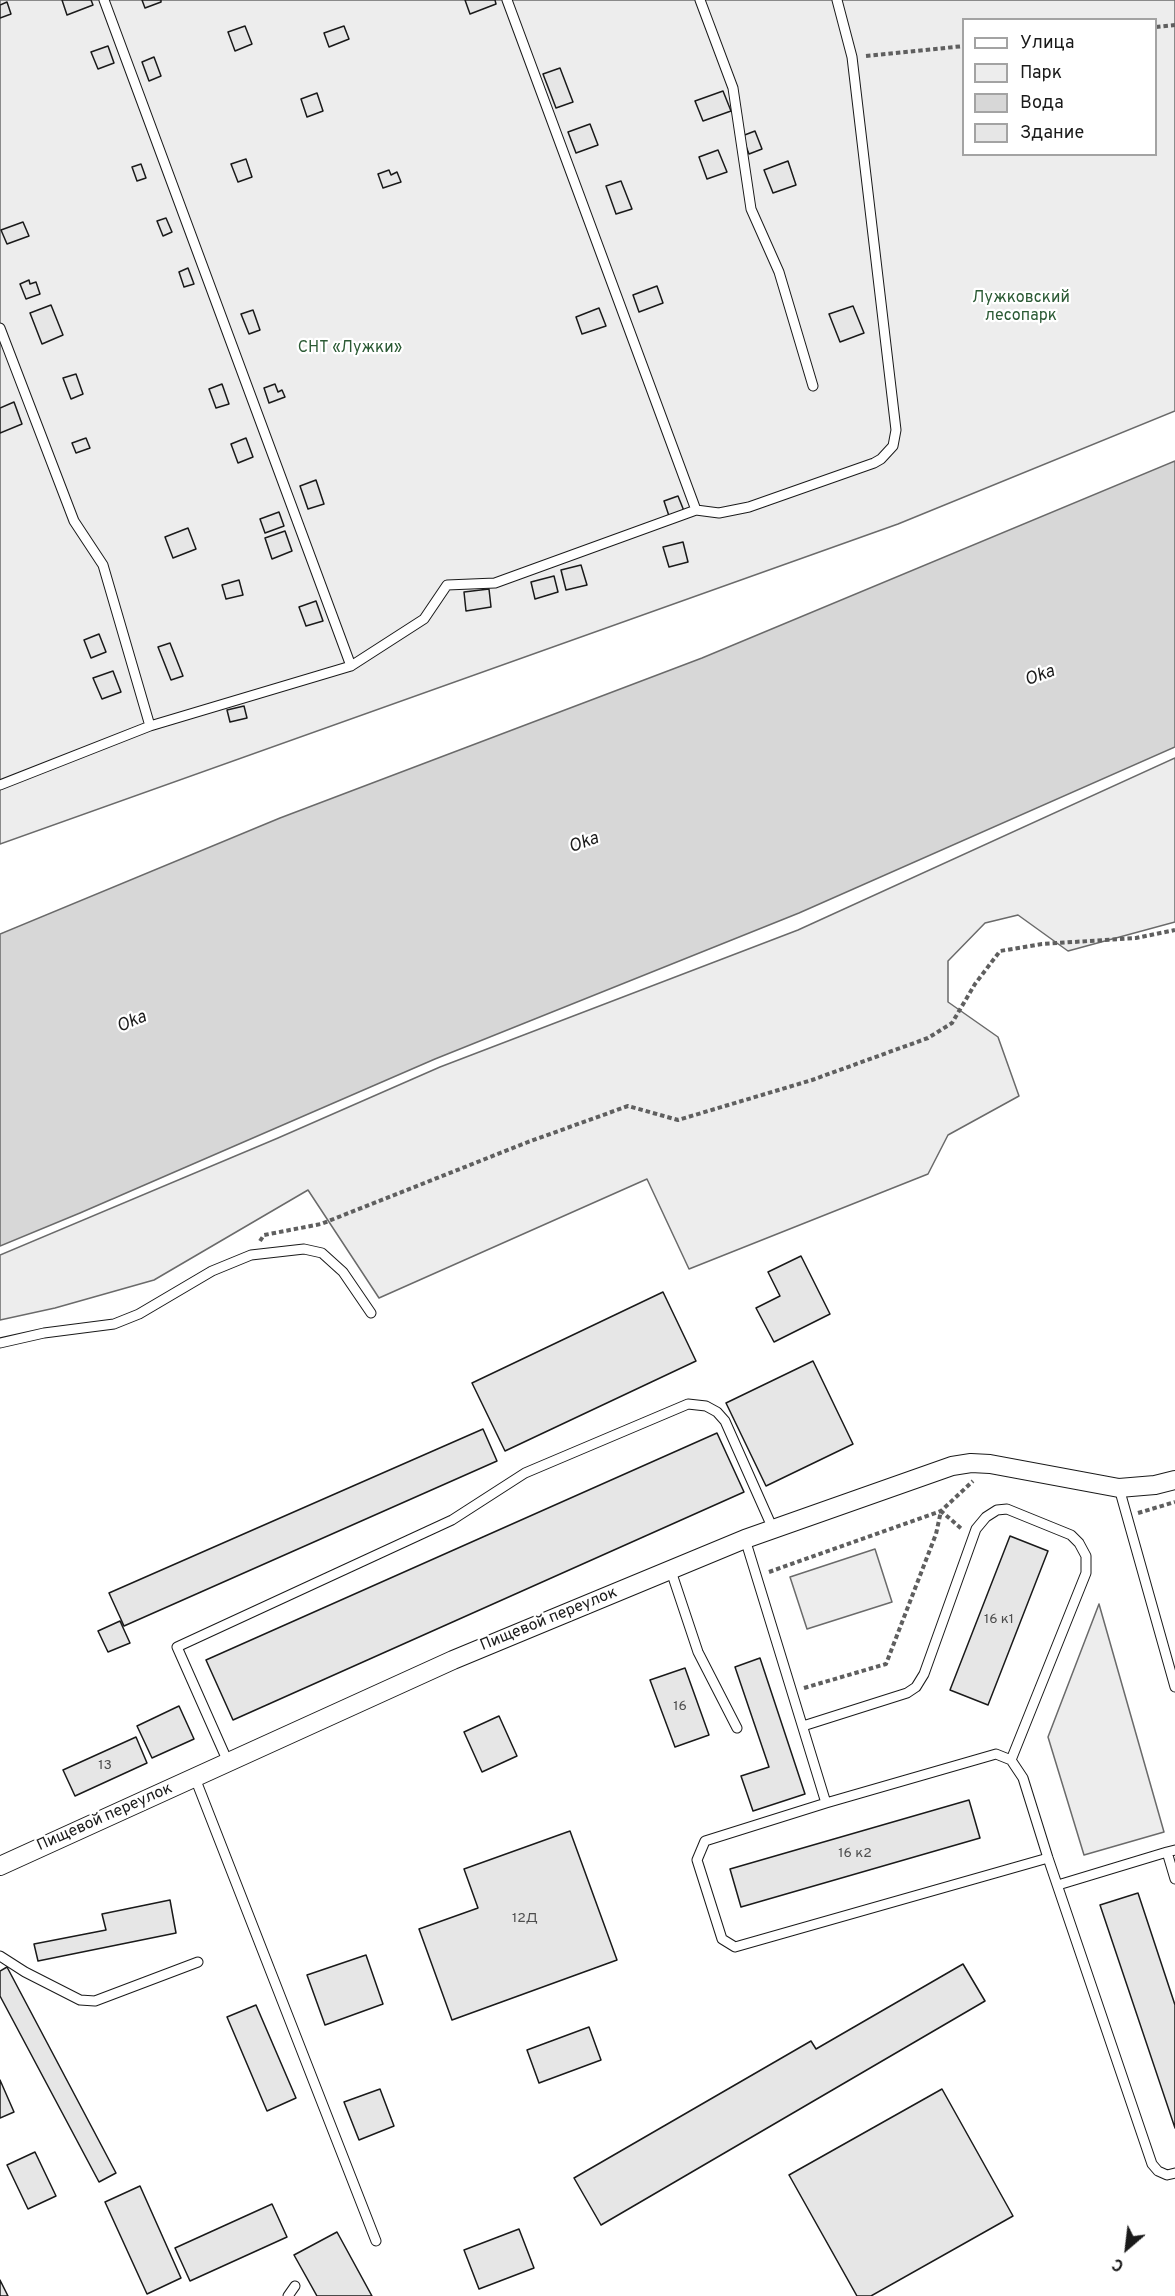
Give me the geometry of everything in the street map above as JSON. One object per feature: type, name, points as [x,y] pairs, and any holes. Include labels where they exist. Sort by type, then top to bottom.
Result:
[{"type":"street","name":"Пищевой переулок","points":[[0,1866],[453,1660],[745,1539],[952,1466],[970,1463],[990,1464],[1119,1488],[1155,1485],[1175,1480]]},
{"type":"lane","points":[[105,0],[351,666]]},
{"type":"lane","points":[[507,0],[696,510]]},
{"type":"lane","points":[[700,0],[734,88],[751,209],[779,272],[813,386]]},
{"type":"lane","points":[[0,785],[150,726],[351,666],[424,619],[447,585],[495,583],[696,510],[719,513],[749,507],[881,459],[892,446],[896,430],[852,57],[837,0]]},
{"type":"lane","points":[[0,328],[74,521],[103,565],[150,726]]},
{"type":"lane","points":[[0,1343],[44,1333],[114,1324],[139,1314],[212,1271],[250,1255],[304,1249],[322,1253],[343,1272],[371,1313]]},
{"type":"lane","points":[[228,1762],[177,1647],[452,1520],[536,1468],[688,1404],[706,1406],[726,1421],[773,1529]]},
{"type":"lane","points":[[1119,1488],[1175,1687]]},
{"type":"lane","points":[[803,1726],[907,1693],[916,1687],[924,1674],[976,1529],[986,1517],[997,1510],[1007,1509],[1071,1535],[1079,1543],[1086,1556],[1086,1573],[1011,1760]]},
{"type":"lane","points":[[745,1539],[826,1803]]},
{"type":"lane","points":[[671,1571],[698,1652],[737,1728]]},
{"type":"lane","points":[[1048,1858],[735,1947],[722,1939],[697,1860],[705,1841],[996,1754],[1011,1760],[1023,1778],[1152,2164],[1158,2171],[1167,2175],[1175,2173]]},
{"type":"lane","points":[[195,1778],[376,2241]]},
{"type":"lane","points":[[1058,1885],[1171,1851],[1175,1879]]},
{"type":"lane","points":[[0,1956],[25,1972],[80,2000],[96,2001],[198,1962]]},
{"type":"lane","points":[[288,2296],[295,2286]]},
{"type":"path","points":[[1157,27],[1175,26]]},
{"type":"path","points":[[852,57],[962,46]]},
{"type":"path","points":[[250,1255],[264,1235],[321,1224],[528,1142],[628,1107],[678,1120],[812,1080],[928,1038],[952,1023],[975,984],[999,951],[1042,944],[1136,938],[1175,930]]},
{"type":"path","points":[[756,1576],[941,1511],[980,1477]]},
{"type":"path","points":[[1127,1516],[1175,1502]]},
{"type":"path","points":[[941,1511],[973,1538]]},
{"type":"path","points":[[792,1692],[886,1664],[936,1533],[941,1511]]},
{"type":"green space","name":"СНТ «Лужки»","points":[[0,0],[1175,0],[1175,411],[898,524],[0,844]]},
{"type":"green space","points":[[1175,758],[1175,922],[1068,951],[1018,915],[985,923],[948,961],[948,1002],[998,1037],[1019,1096],[948,1135],[928,1174],[689,1269],[647,1179],[379,1298],[308,1190],[154,1280],[55,1308],[0,1320],[0,1255],[440,1067],[798,930]]},
{"type":"green space","points":[[875,1549],[892,1602],[807,1629],[790,1577]]},
{"type":"green space","points":[[1099,1604],[1164,1832],[1084,1855],[1048,1737]]},
{"type":"water","name":"Oka","points":[[1175,461],[1175,747],[799,913],[435,1059],[0,1246],[0,934],[280,818],[702,658]]},
{"type":"building","points":[[62,0],[91,0],[93,5],[67,15]]},
{"type":"building","points":[[142,0],[161,0],[161,2],[145,8]]},
{"type":"building","points":[[465,0],[495,0],[496,4],[470,14]]},
{"type":"building","points":[[7,2],[11,14],[0,18],[0,5]]},
{"type":"building","points":[[245,26],[252,44],[235,51],[228,32]]},
{"type":"building","points":[[344,26],[349,39],[329,47],[324,33]]},
{"type":"building","points":[[108,46],[114,63],[98,69],[91,52]]},
{"type":"building","points":[[154,57],[161,76],[149,81],[142,62]]},
{"type":"building","points":[[560,68],[573,102],[556,108],[543,74]]},
{"type":"building","points":[[723,91],[731,111],[703,121],[695,101]]},
{"type":"building","points":[[317,93],[323,111],[307,117],[301,99]]},
{"type":"building","points":[[590,124],[598,145],[576,153],[568,132]]},
{"type":"building","points":[[755,131],[762,149],[749,154],[742,136]]},
{"type":"building","points":[[718,150],[727,172],[707,179],[699,157]]},
{"type":"building","points":[[246,159],[252,177],[238,182],[231,164]]},
{"type":"building","points":[[788,161],[796,185],[773,193],[764,170]]},
{"type":"building","points":[[141,164],[146,178],[137,181],[132,167]]},
{"type":"building","points":[[389,170],[391,175],[397,172],[401,182],[383,188],[378,174]]},
{"type":"building","points":[[621,181],[632,209],[616,214],[606,186]]},
{"type":"building","points":[[166,218],[172,232],[163,236],[157,221]]},
{"type":"building","points":[[23,222],[29,236],[7,244],[1,230]]},
{"type":"building","points":[[188,268],[194,284],[184,287],[179,272]]},
{"type":"building","points":[[29,280],[30,284],[36,282],[40,294],[26,299],[20,284]]},
{"type":"building","points":[[657,286],[663,303],[639,312],[633,295]]},
{"type":"building","points":[[51,305],[63,335],[42,344],[30,313]]},
{"type":"building","points":[[853,306],[864,333],[840,342],[829,314]]},
{"type":"building","points":[[599,308],[606,326],[582,334],[576,317]]},
{"type":"building","points":[[253,310],[260,330],[249,334],[241,314]]},
{"type":"building","points":[[76,374],[83,394],[71,399],[63,378]]},
{"type":"building","points":[[222,384],[229,404],[216,408],[209,389]]},
{"type":"building","points":[[275,384],[278,392],[282,390],[285,397],[269,403],[264,388]]},
{"type":"building","points":[[14,402],[22,424],[0,433],[0,408]]},
{"type":"building","points":[[86,438],[90,448],[76,453],[72,443]]},
{"type":"building","points":[[246,438],[253,457],[238,463],[231,444]]},
{"type":"building","points":[[316,480],[324,504],[308,509],[300,486]]},
{"type":"building","points":[[678,496],[684,511],[669,516],[664,501]]},
{"type":"building","points":[[279,512],[284,526],[265,533],[260,519]]},
{"type":"building","points":[[188,528],[196,549],[173,558],[165,537]]},
{"type":"building","points":[[285,531],[292,551],[272,559],[265,538]]},
{"type":"building","points":[[683,542],[688,562],[669,567],[663,547]]},
{"type":"building","points":[[581,565],[587,585],[566,590],[561,570]]},
{"type":"building","points":[[554,576],[558,592],[535,599],[531,582]]},
{"type":"building","points":[[239,580],[243,595],[226,599],[222,585]]},
{"type":"building","points":[[489,589],[491,607],[466,611],[464,592]]},
{"type":"building","points":[[316,601],[323,621],[306,626],[299,607]]},
{"type":"building","points":[[99,634],[106,652],[91,658],[84,640]]},
{"type":"building","points":[[170,643],[183,676],[171,680],[158,647]]},
{"type":"building","points":[[113,671],[121,692],[102,699],[93,678]]},
{"type":"building","points":[[244,706],[247,718],[230,722],[227,710]]},
{"type":"building","points":[[801,1256],[830,1314],[774,1342],[756,1308],[780,1296],[768,1272]]},
{"type":"building","points":[[663,1292],[696,1361],[505,1451],[472,1383]]},
{"type":"building","points":[[813,1361],[853,1444],[766,1486],[726,1403]]},
{"type":"building","points":[[483,1429],[497,1461],[124,1626],[109,1593]]},
{"type":"building","points":[[717,1433],[744,1492],[233,1720],[206,1660]]},
{"type":"building","points":[[1010,1536],[1048,1551],[988,1705],[950,1690]]},
{"type":"building","points":[[120,1621],[130,1643],[108,1652],[98,1631]]},
{"type":"building","points":[[760,1658],[805,1794],[753,1811],[741,1776],[769,1767],[735,1667]]},
{"type":"building","points":[[685,1668],[709,1735],[675,1747],[650,1680]]},
{"type":"building","points":[[179,1706],[194,1739],[152,1758],[137,1726]]},
{"type":"building","points":[[499,1716],[517,1756],[482,1772],[464,1732]]},
{"type":"building","points":[[136,1737],[147,1763],[75,1796],[63,1770]]},
{"type":"building","points":[[969,1800],[980,1838],[741,1907],[730,1869]]},
{"type":"building","points":[[570,1831],[617,1960],[452,2020],[419,1929],[478,1908],[464,1869]]},
{"type":"building","points":[[1138,1893],[1175,2005],[1175,2128],[1100,1905]]},
{"type":"building","points":[[170,1900],[176,1933],[38,1961],[34,1944],[106,1930],[102,1914]]},
{"type":"building","points":[[366,1955],[383,2004],[325,2025],[307,1975]]},
{"type":"building","points":[[963,1964],[985,2001],[601,2225],[574,2178],[811,2041],[816,2049]]},
{"type":"building","points":[[7,1967],[116,2173],[99,2182],[0,1996],[0,1971]]},
{"type":"building","points":[[256,2005],[296,2098],[267,2111],[227,2017]]},
{"type":"building","points":[[589,2027],[601,2060],[539,2083],[527,2050]]},
{"type":"building","points":[[0,2080],[14,2112],[0,2118]]},
{"type":"building","points":[[380,2089],[394,2126],[359,2140],[344,2102]]},
{"type":"building","points":[[942,2089],[1013,2216],[871,2296],[857,2296],[789,2175]]},
{"type":"building","points":[[35,2152],[56,2196],[28,2209],[7,2165]]},
{"type":"building","points":[[140,2186],[181,2278],[147,2294],[105,2202]]},
{"type":"building","points":[[272,2204],[287,2237],[190,2281],[175,2248]]},
{"type":"building","points":[[519,2229],[534,2268],[479,2289],[464,2250]]},
{"type":"building","points":[[337,2232],[372,2296],[317,2296],[294,2255]]},
{"type":"building","points":[[0,2280],[8,2296],[0,2296]]},
{"type":"park label","name":"Лужковский лесопарк","points":[[1021,308]]}]
